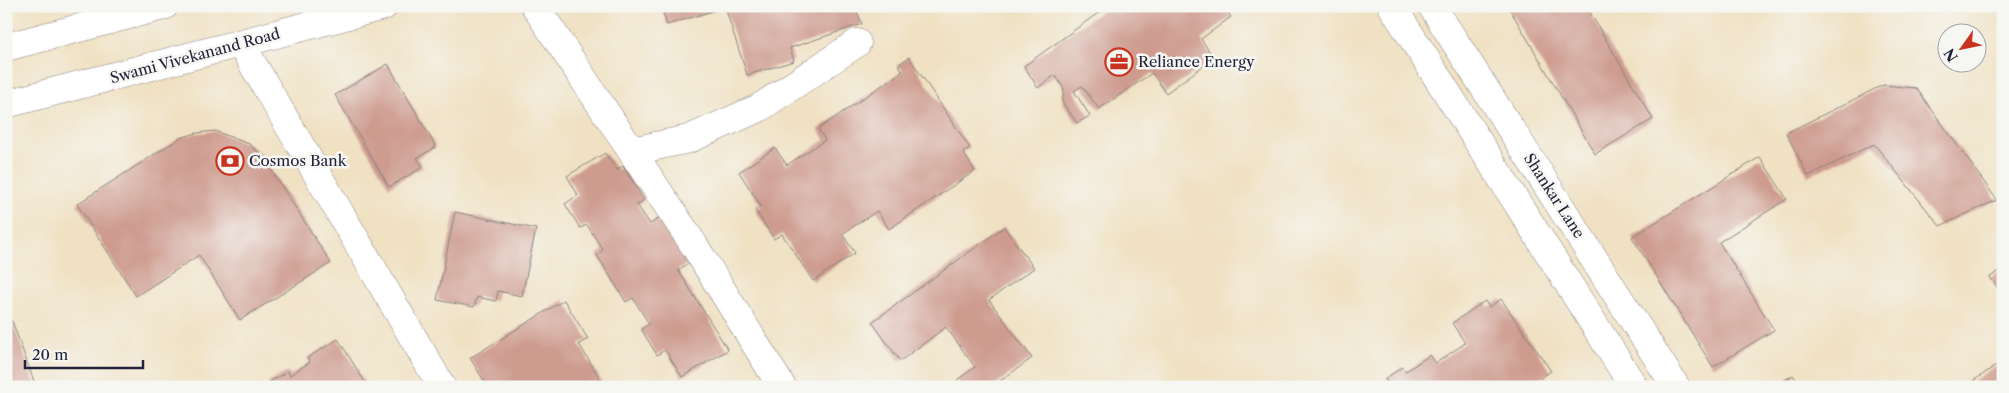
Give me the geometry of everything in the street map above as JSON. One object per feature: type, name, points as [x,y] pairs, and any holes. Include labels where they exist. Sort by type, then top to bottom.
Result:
[{"type":"street","points":[[6,47],[164,6]]},
{"type":"street","name":"Swami Vivekanand Road","points":[[6,104],[384,6]]},
{"type":"street","points":[[536,6],[694,245],[782,387]]},
{"type":"street","points":[[1392,6],[1634,387]]},
{"type":"street","name":"Shankar Lane","points":[[1432,6],[1676,387]]},
{"type":"street","points":[[632,151],[688,139],[758,108],[858,43]]},
{"type":"street","points":[[241,44],[442,387]]},
{"type":"building","points":[[661,6],[855,6],[862,24],[790,48],[794,61],[747,75],[725,7],[667,25]]},
{"type":"building","name":"Reliance Energy","points":[[1108,6],[1223,6],[1231,17],[1201,39],[1214,58],[1166,93],[1152,73],[1099,109],[1082,86],[1074,91],[1090,116],[1077,123],[1062,102],[1064,89],[1055,75],[1038,88],[1024,66]]},
{"type":"building","points":[[1508,6],[1586,6],[1653,119],[1595,154]]},
{"type":"building","points":[[909,57],[970,148],[963,152],[975,171],[889,229],[877,211],[842,234],[855,253],[813,281],[782,234],[774,239],[755,210],[761,206],[739,172],[775,148],[787,165],[825,140],[818,129],[903,71],[898,65]]},
{"type":"building","points":[[388,64],[436,147],[417,158],[423,167],[389,187],[335,95]]},
{"type":"building","points":[[1883,85],[1916,88],[1997,200],[1940,226],[1874,144],[1808,176],[1786,133]]},
{"type":"building","points":[[215,131],[249,144],[261,154],[331,263],[240,320],[199,255],[136,296],[77,204],[180,138],[197,133]]},
{"type":"building","points":[[605,153],[617,170],[623,166],[644,200],[637,205],[650,224],[661,217],[689,263],[678,270],[728,350],[682,377],[665,350],[657,355],[641,329],[649,324],[633,298],[626,302],[597,255],[603,250],[587,225],[580,228],[565,204],[578,195],[567,176]]},
{"type":"building","points":[[1760,157],[1787,199],[1719,242],[1774,330],[1713,367],[1632,237]]},
{"type":"building","points":[[455,212],[536,229],[522,296],[498,291],[496,301],[477,297],[474,307],[437,300]]},
{"type":"building","points":[[1004,227],[1034,268],[989,300],[1032,358],[992,387],[962,387],[957,380],[975,367],[946,327],[900,361],[872,322]]},
{"type":"building","points":[[2003,269],[2003,296],[1990,277]]},
{"type":"building","points":[[1501,299],[1551,371],[1528,387],[1390,387],[1385,379],[1402,367],[1406,371],[1430,355],[1436,363],[1465,343],[1452,323],[1485,301],[1489,307]]},
{"type":"building","points":[[564,300],[588,339],[579,344],[605,387],[488,387],[470,358]]},
{"type":"building","points":[[12,321],[36,387],[6,387],[6,323]]},
{"type":"building","points":[[338,339],[368,387],[271,387],[268,383],[288,371],[290,375],[310,362],[307,358]]},
{"type":"building","points":[[2003,361],[2003,387],[1964,387]]},
{"type":"building","points":[[1793,375],[1800,387],[1774,387]]},
{"type":"place","name":"Reliance Energy","points":[[1119,62]]},
{"type":"place","name":"Cosmos Bank","points":[[230,161]]}]
